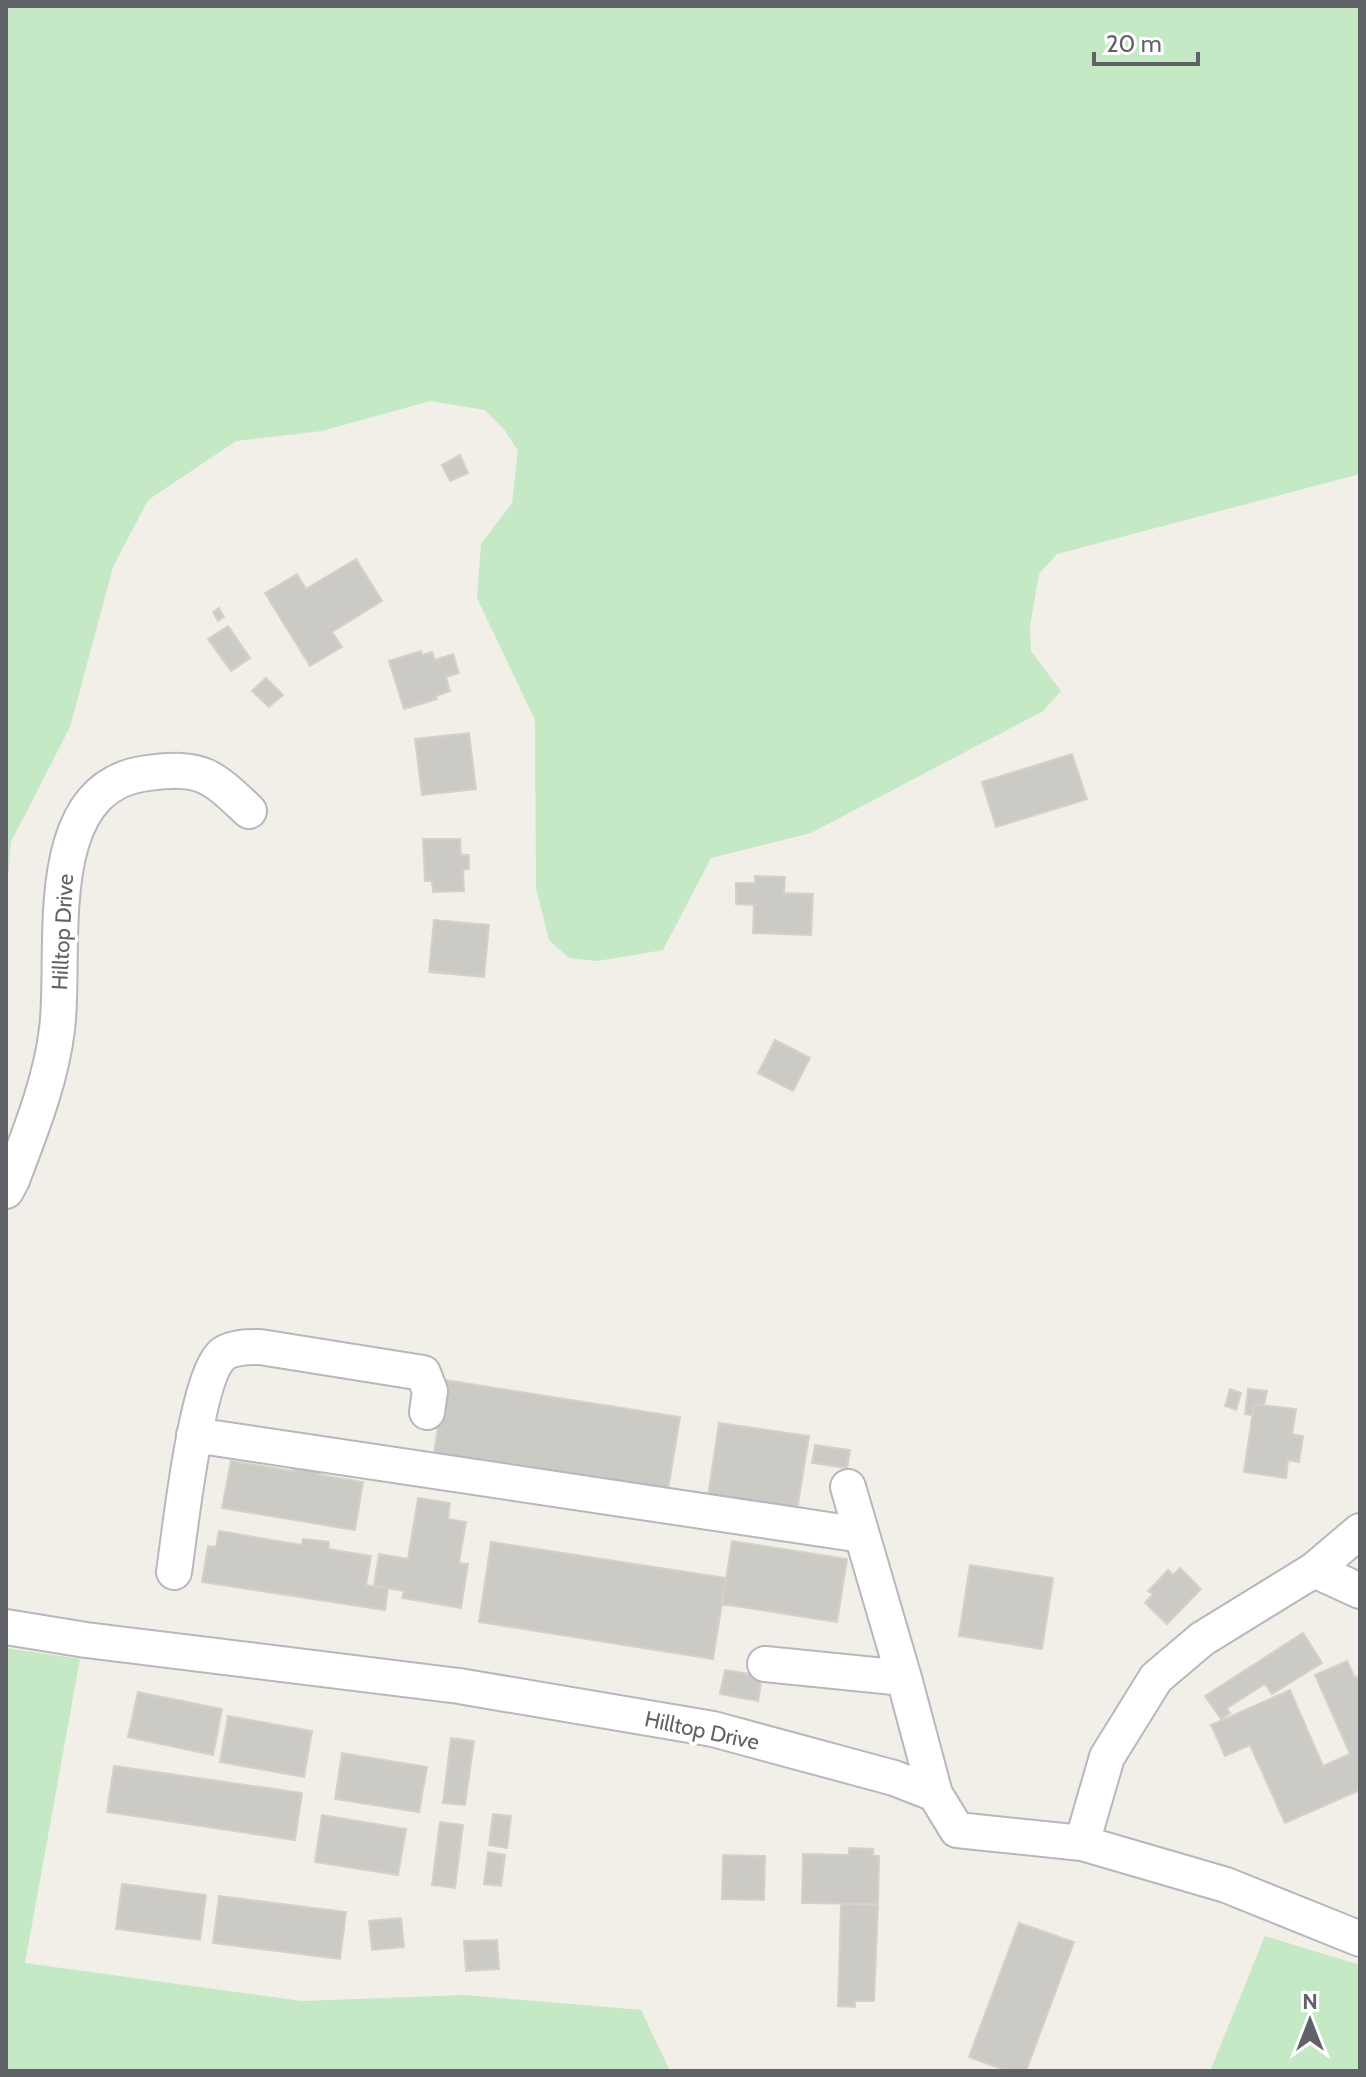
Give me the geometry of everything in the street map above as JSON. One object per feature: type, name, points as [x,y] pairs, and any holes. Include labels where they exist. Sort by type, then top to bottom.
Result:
[{"type":"street","name":"Hilltop Drive","points":[[6,1191],[40,1103],[57,1030],[63,877],[68,851],[81,820],[97,796],[116,781],[139,774],[172,770],[198,772],[216,780],[249,811]]},
{"type":"street","points":[[174,1572],[194,1435],[211,1372],[223,1354],[243,1347],[260,1347],[423,1373],[430,1391],[427,1412]]},
{"type":"street","points":[[194,1435],[862,1535]]},
{"type":"street","points":[[848,1487],[935,1794],[957,1830],[1082,1843],[1226,1885],[1360,1939]]},
{"type":"street","points":[[1082,1843],[1107,1757],[1156,1678],[1202,1639],[1314,1570],[1360,1531]]},
{"type":"street","points":[[1314,1570],[1360,1591]]},
{"type":"street","name":"Hilltop Drive","points":[[6,1627],[86,1640],[459,1686],[713,1729],[894,1778],[935,1794]]},
{"type":"street","points":[[765,1664],[904,1678]]},
{"type":"green space","points":[[6,6],[1360,6],[1360,474],[1057,554],[1039,574],[1030,626],[1031,651],[1061,691],[1043,711],[811,833],[711,858],[663,950],[597,961],[569,958],[549,940],[536,888],[535,720],[477,598],[481,544],[512,503],[518,451],[504,429],[485,410],[430,401],[322,431],[236,441],[148,500],[113,567],[70,727],[11,842],[6,899]]},
{"type":"green space","points":[[6,1648],[80,1659],[25,1963],[302,2001],[465,1995],[641,2010],[670,2071],[6,2071]]},
{"type":"green space","points":[[1265,1936],[1360,1965],[1360,2071],[1210,2071]]},
{"type":"building","points":[[460,455],[468,473],[450,481],[442,465]]},
{"type":"building","points":[[356,559],[382,601],[332,632],[342,647],[310,666],[265,593],[297,574],[306,589]]},
{"type":"building","points":[[219,608],[224,617],[218,621],[213,612]]},
{"type":"building","points":[[228,626],[250,658],[231,671],[208,639]]},
{"type":"building","points":[[421,651],[422,655],[432,652],[435,660],[453,654],[459,673],[446,677],[450,691],[436,696],[437,699],[404,709],[389,661]]},
{"type":"building","points":[[266,678],[283,695],[269,707],[252,691]]},
{"type":"building","points":[[469,733],[476,789],[422,795],[415,739]]},
{"type":"building","points":[[1072,754],[1087,799],[996,827],[982,782]]},
{"type":"building","points":[[423,839],[460,839],[461,855],[469,855],[469,869],[463,870],[464,891],[433,892],[432,881],[425,881]]},
{"type":"building","points":[[755,876],[785,877],[784,893],[813,894],[811,935],[753,933],[754,905],[736,904],[736,883],[755,883]]},
{"type":"building","points":[[434,920],[489,925],[484,977],[429,972]]},
{"type":"building","points":[[775,1040],[810,1058],[793,1091],[758,1073]]},
{"type":"building","points":[[445,1380],[680,1417],[667,1496],[433,1460]]},
{"type":"building","points":[[1230,1389],[1241,1393],[1236,1410],[1225,1406]]},
{"type":"building","points":[[1248,1389],[1267,1391],[1264,1405],[1254,1404],[1252,1415],[1245,1414]]},
{"type":"building","points":[[1254,1404],[1296,1409],[1292,1434],[1303,1436],[1299,1462],[1288,1460],[1286,1478],[1244,1472]]},
{"type":"building","points":[[719,1423],[809,1436],[796,1516],[707,1503]]},
{"type":"building","points":[[815,1445],[850,1450],[847,1468],[812,1463]]},
{"type":"building","points":[[231,1461],[293,1471],[294,1464],[321,1468],[320,1475],[363,1482],[355,1530],[222,1508]]},
{"type":"building","points":[[418,1498],[450,1503],[448,1519],[466,1522],[459,1563],[468,1564],[461,1608],[402,1598],[404,1591],[374,1586],[379,1554],[408,1559]]},
{"type":"building","points":[[219,1531],[302,1545],[303,1539],[329,1542],[328,1549],[371,1556],[366,1585],[388,1588],[385,1610],[202,1582],[208,1546],[216,1547]]},
{"type":"building","points":[[732,1541],[847,1559],[837,1622],[722,1604]]},
{"type":"building","points":[[491,1542],[726,1578],[713,1659],[479,1622]]},
{"type":"building","points":[[970,1565],[1053,1578],[1042,1649],[959,1636]]},
{"type":"building","points":[[1180,1568],[1201,1589],[1167,1624],[1145,1603],[1153,1594],[1148,1591],[1168,1570],[1173,1575]]},
{"type":"building","points":[[1303,1633],[1322,1663],[1272,1694],[1265,1684],[1227,1708],[1230,1713],[1221,1719],[1205,1696]]},
{"type":"building","points":[[1347,1661],[1355,1678],[1360,1675],[1360,1790],[1285,1823],[1250,1745],[1225,1756],[1211,1725],[1290,1690],[1323,1766],[1350,1754],[1315,1675]]},
{"type":"building","points":[[725,1670],[762,1676],[758,1701],[720,1694]]},
{"type":"building","points":[[138,1692],[222,1709],[213,1755],[128,1737]]},
{"type":"building","points":[[228,1716],[312,1731],[304,1777],[220,1762]]},
{"type":"building","points":[[451,1738],[474,1741],[465,1805],[443,1803]]},
{"type":"building","points":[[342,1753],[427,1767],[419,1812],[335,1799]]},
{"type":"building","points":[[114,1766],[302,1793],[295,1840],[107,1812]]},
{"type":"building","points":[[493,1814],[511,1816],[507,1848],[489,1845]]},
{"type":"building","points":[[322,1815],[406,1829],[398,1875],[315,1862]]},
{"type":"building","points":[[440,1822],[463,1825],[455,1888],[432,1885]]},
{"type":"building","points":[[849,1848],[873,1849],[873,1856],[879,1856],[878,1904],[802,1903],[803,1854],[849,1855]]},
{"type":"building","points":[[488,1852],[505,1855],[501,1886],[484,1884]]},
{"type":"building","points":[[723,1855],[765,1856],[764,1900],[722,1899]]},
{"type":"building","points":[[122,1884],[206,1895],[200,1940],[116,1929]]},
{"type":"building","points":[[219,1896],[346,1912],[340,1959],[213,1943]]},
{"type":"building","points":[[841,1904],[878,1905],[874,2001],[855,2001],[855,2007],[838,2006]]},
{"type":"building","points":[[401,1918],[404,1947],[372,1950],[369,1921]]},
{"type":"building","points":[[1019,1923],[1074,1942],[1026,2071],[1007,2071],[969,2057]]},
{"type":"building","points":[[497,1940],[499,1969],[466,1971],[464,1941]]}]
